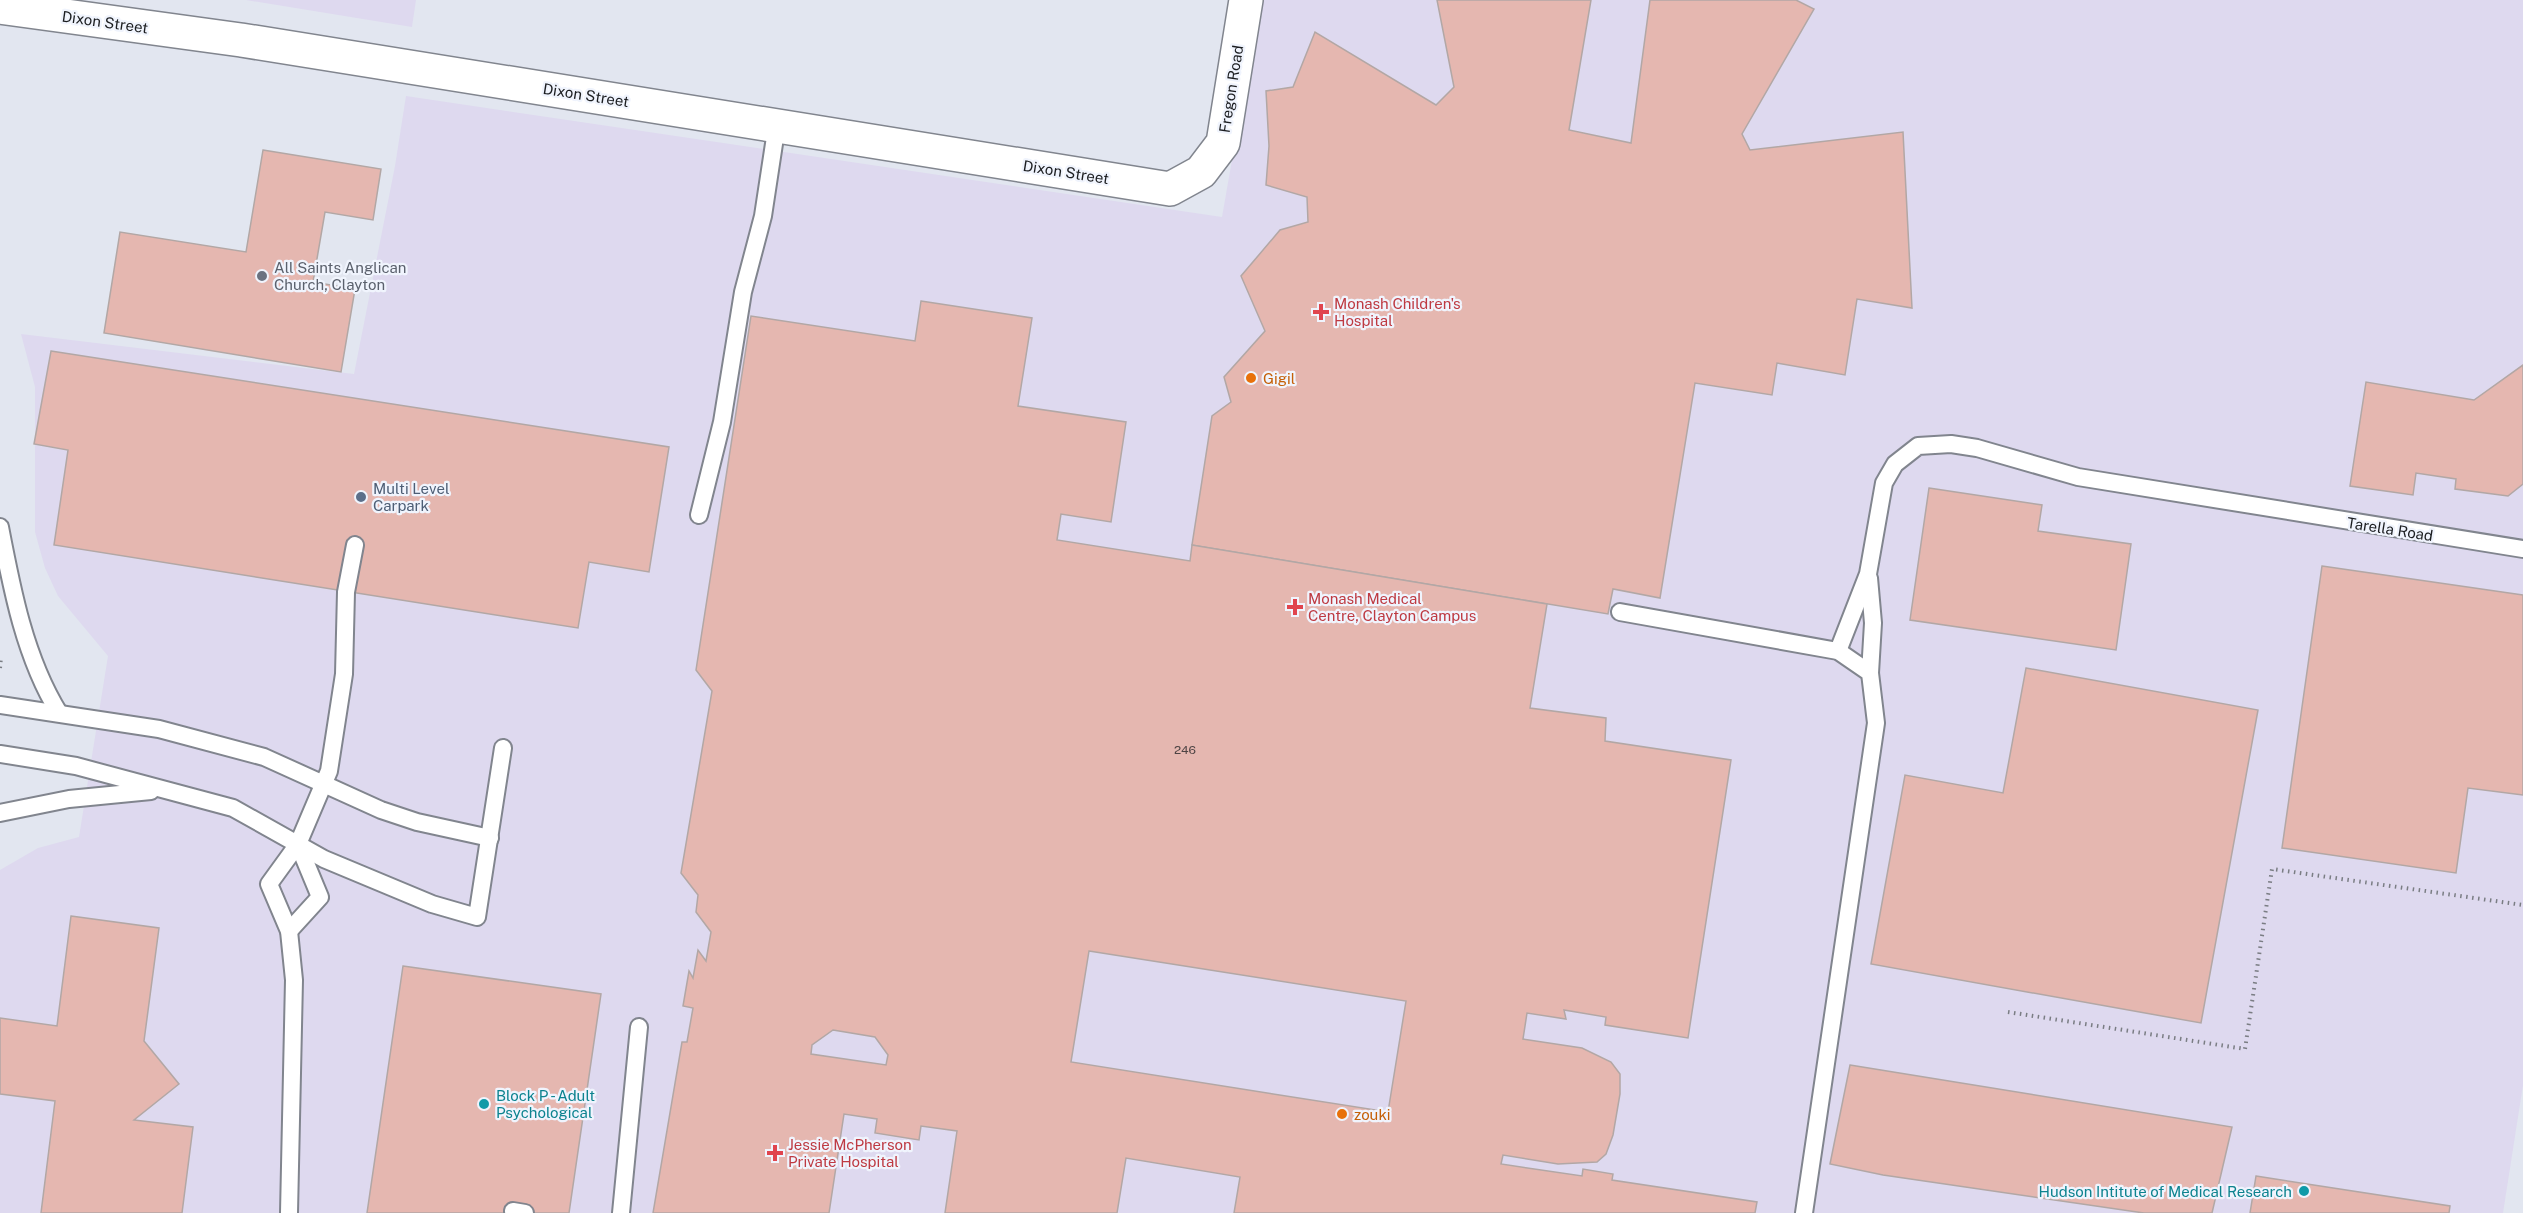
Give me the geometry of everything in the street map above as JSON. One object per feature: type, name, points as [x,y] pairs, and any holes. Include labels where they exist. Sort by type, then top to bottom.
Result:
[{"type":"street","name":"Fregon Road","points":[[1170,189],[1201,172],[1223,143],[1246,0]]},
{"type":"street","name":"Dixon Street","points":[[0,7],[241,40],[777,124],[1170,189]]},
{"type":"lane","points":[[699,515],[722,422],[743,292],[764,216],[777,124]]},
{"type":"lane","name":"Tarella Road","points":[[1868,574],[1884,483],[1895,464],[1918,446],[1951,444],[1977,448],[2078,477],[2523,549]]},
{"type":"lane","points":[[0,527],[26,640],[48,694],[59,713]]},
{"type":"lane","points":[[289,1213],[294,980],[289,931],[269,884],[298,844],[329,771],[344,674],[346,592],[355,545]]},
{"type":"lane","points":[[1838,651],[1868,574]]},
{"type":"lane","points":[[1804,1213],[1876,723],[1870,673],[1873,623],[1868,574]]},
{"type":"lane","points":[[1620,612],[1838,651],[1870,673]]},
{"type":"lane","points":[[0,705],[159,729],[264,757],[381,810],[417,822],[490,838]]},
{"type":"lane","points":[[0,754],[76,766],[232,808],[324,859],[432,904],[477,917],[503,748]]},
{"type":"lane","points":[[0,813],[90,796],[167,790]]},
{"type":"lane","points":[[289,931],[320,897],[298,844]]},
{"type":"lane","points":[[621,1213],[639,1027]]},
{"type":"path","points":[[2008,1012],[2245,1049],[2272,869],[2523,905]]},
{"type":"shaded area","points":[[246,0],[416,0],[412,27]]},
{"type":"shaded area","name":"Monash Medical Centre, Clayton Campus","points":[[1260,0],[2523,0],[2523,1085],[2503,1213],[0,1213],[0,870],[38,848],[79,837],[108,656],[58,596],[45,568],[35,532],[35,387],[21,334],[354,374],[395,166],[406,96],[1222,217]]},
{"type":"building","name":"Monash Children's Hospital","points":[[1437,0],[1591,0],[1569,130],[1631,143],[1650,0],[1796,0],[1814,9],[1742,134],[1750,150],[1903,132],[1912,308],[1857,299],[1845,375],[1777,363],[1772,395],[1695,383],[1660,598],[1613,589],[1608,614],[1192,545],[1212,416],[1231,402],[1224,377],[1265,331],[1241,276],[1280,230],[1308,222],[1307,197],[1266,185],[1269,146],[1266,91],[1293,87],[1315,32],[1436,105],[1454,87]]},
{"type":"building","points":[[263,150],[381,169],[373,220],[325,212],[313,282],[355,289],[341,372],[104,333],[120,232],[246,252]]},
{"type":"building","points":[[921,301],[1032,318],[1018,406],[1126,422],[1111,522],[1061,514],[1057,540],[1190,561],[1192,545],[1547,604],[1530,708],[1606,718],[1605,741],[1731,760],[1688,1038],[1605,1025],[1606,1017],[1564,1010],[1566,1019],[1527,1013],[1523,1039],[1582,1048],[1611,1062],[1620,1074],[1620,1094],[1613,1135],[1606,1154],[1597,1162],[1558,1164],[1503,1155],[1501,1164],[1582,1176],[1583,1169],[1613,1174],[1612,1180],[1757,1202],[1755,1213],[1234,1213],[1240,1177],[1126,1158],[1117,1213],[945,1213],[957,1131],[921,1126],[919,1140],[875,1133],[877,1119],[844,1114],[829,1213],[653,1213],[682,1042],[687,1042],[693,1008],[683,1006],[689,971],[693,978],[698,950],[706,961],[711,932],[696,912],[698,895],[681,873],[712,691],[696,670],[751,316],[915,341]],"holes":[[[1089,951],[1406,1001],[1388,1112],[1071,1062]],[[833,1030],[875,1037],[888,1055],[886,1065],[811,1054],[812,1045]]]},
{"type":"building","name":"Multi Level Carpark","points":[[51,351],[669,447],[649,572],[589,562],[578,628],[54,545],[68,450],[34,444]]},
{"type":"building","points":[[2523,365],[2523,484],[2508,496],[2455,489],[2456,479],[2416,473],[2413,495],[2350,486],[2366,382],[2474,400]]},
{"type":"building","points":[[1929,488],[2042,505],[2038,531],[2131,544],[2116,650],[1910,620]]},
{"type":"building","points":[[2322,566],[2523,595],[2523,795],[2468,788],[2456,873],[2282,848]]},
{"type":"building","points":[[2026,668],[2258,710],[2201,1023],[1871,964],[1905,775],[2003,793]]},
{"type":"building","points":[[71,916],[159,928],[144,1041],[179,1084],[134,1120],[193,1127],[182,1213],[41,1213],[55,1101],[0,1094],[0,1018],[57,1026]]},
{"type":"building","name":"Block P - Adult Psychological","points":[[403,966],[601,994],[569,1213],[367,1213]]},
{"type":"building","points":[[1850,1065],[2232,1127],[2212,1213],[2144,1213],[1883,1175],[1830,1164]]},
{"type":"building","name":"Hudson Intitute of Medical Research","points":[[2256,1176],[2450,1206],[2449,1213],[2250,1213]]},
{"type":"place","name":"All Saints Anglican Church, Clayton","points":[[262,276]]},
{"type":"place","name":"Monash Children's Hospital","points":[[1321,312]]},
{"type":"place","name":"Gigil","points":[[1251,378]]},
{"type":"place","name":"Multi Level Carpark","points":[[361,497]]},
{"type":"place","name":"Monash Medical Centre, Clayton Campus","points":[[1295,607]]},
{"type":"place","name":"Block P - Adult Psychological","points":[[484,1104]]},
{"type":"place","name":"zouki","points":[[1342,1114]]},
{"type":"place","name":"Jessie McPherson Private Hospital","points":[[775,1153]]},
{"type":"place","name":"Hudson Intitute of Medical Research","points":[[2304,1191]]}]
